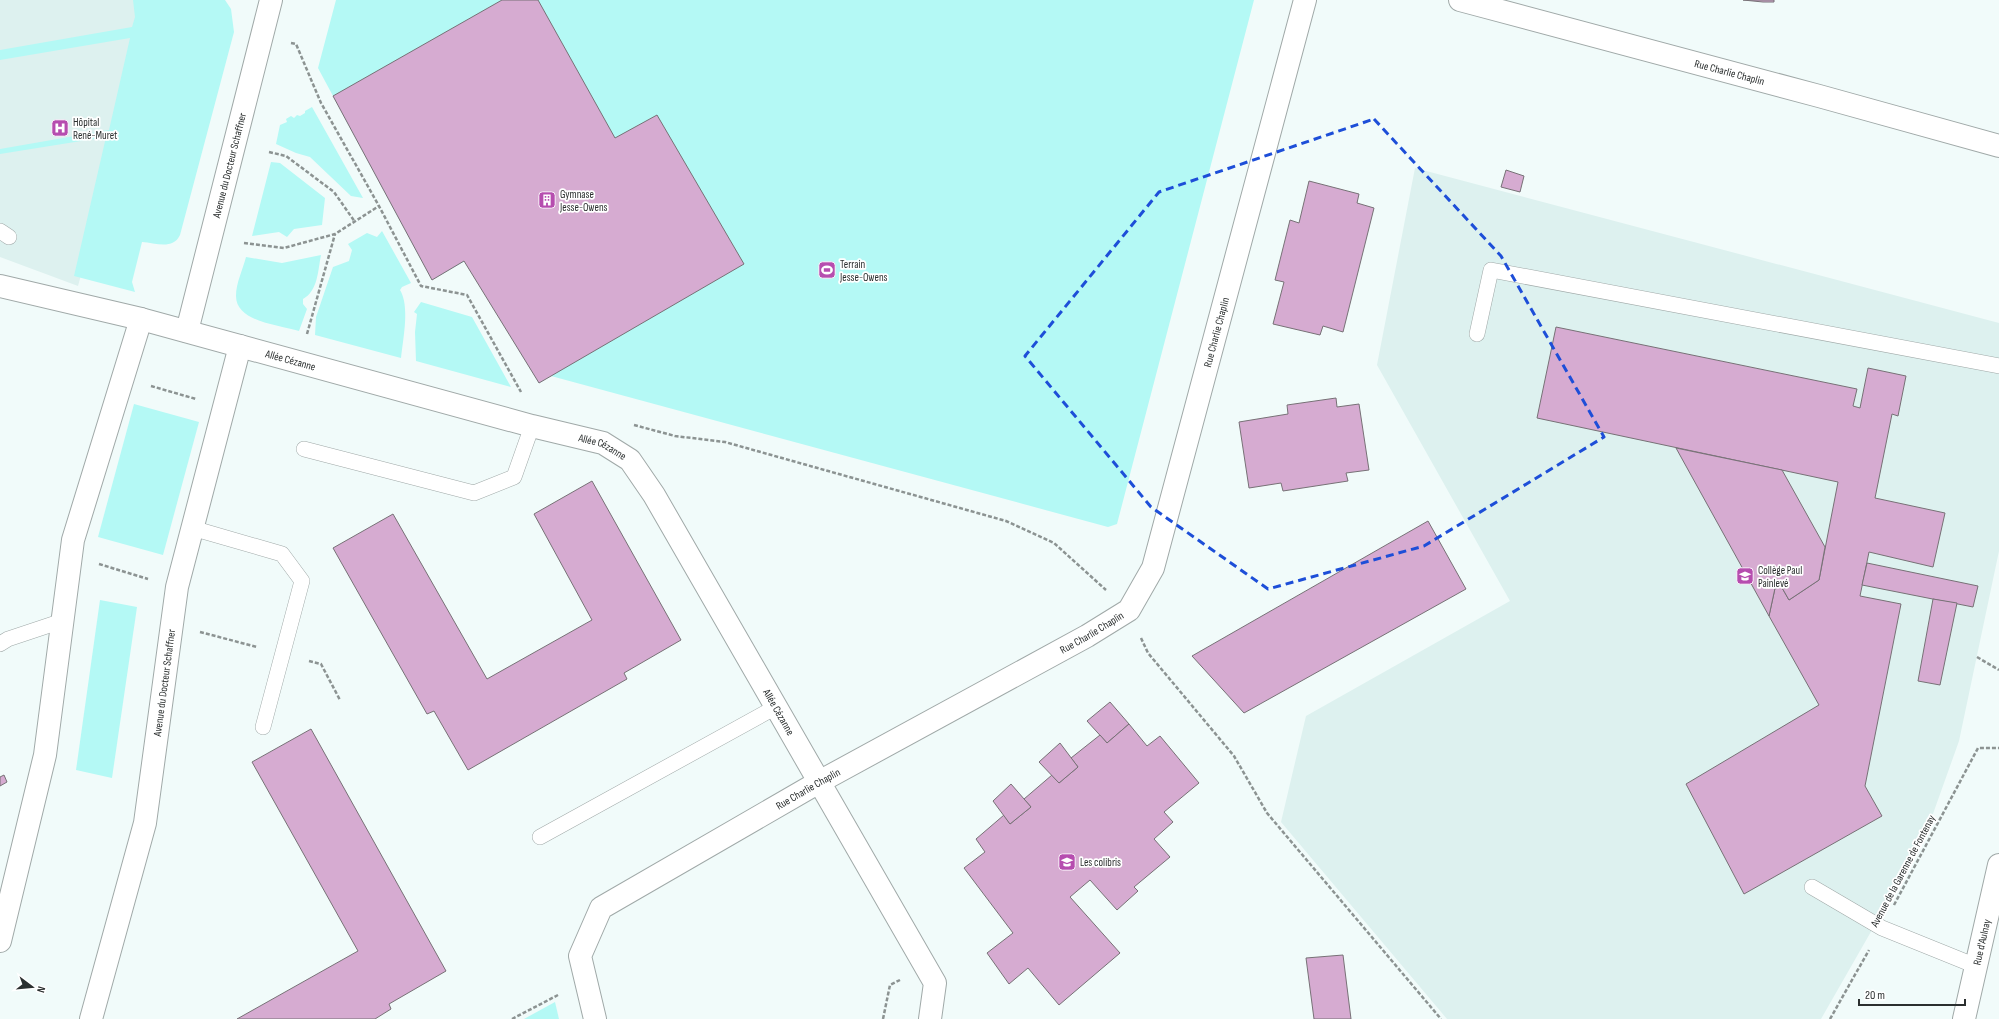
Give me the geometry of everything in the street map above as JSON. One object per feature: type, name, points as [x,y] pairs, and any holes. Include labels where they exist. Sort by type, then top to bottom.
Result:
[{"type":"street","name":"Avenue du Docteur Schaffner","points":[[187,331],[271,0]]},
{"type":"street","name":"Rue Charlie Chaplin","points":[[595,1019],[587,979],[580,956],[601,908],[819,782],[1087,636],[1129,610],[1153,568],[1305,0]]},
{"type":"street","name":"Rue Charlie Chaplin","points":[[1460,0],[1820,96],[1999,146]]},
{"type":"street","name":"Allée Cézanne","points":[[0,286],[141,319],[532,426],[604,442],[630,460],[654,495],[926,968],[934,983],[930,1019]]},
{"type":"street","points":[[0,941],[45,755],[73,540],[141,319]]},
{"type":"street","name":"Avenue du Docteur Schaffner","points":[[91,1019],[145,823],[177,588],[240,346]]},
{"type":"street","name":"Rue d'Aulnay","points":[[1964,1019],[1999,864]]},
{"type":"lane","points":[[1477,334],[1491,270],[1999,366]]},
{"type":"lane","points":[[304,449],[474,493],[514,477],[532,426]]},
{"type":"lane","points":[[192,528],[282,554],[302,581],[262,727]]},
{"type":"lane","points":[[0,644],[8,639],[62,621]]},
{"type":"lane","points":[[540,837],[776,707]]},
{"type":"lane","points":[[1812,887],[1882,928],[1976,966]]},
{"type":"path","points":[[263,36],[296,44],[321,103],[380,206],[421,286],[467,295],[524,397],[516,395]]},
{"type":"path","points":[[269,152],[286,156],[334,192],[355,222]]},
{"type":"path","points":[[244,243],[284,248],[335,234],[380,206]]},
{"type":"path","points":[[305,340],[335,234]]},
{"type":"path","points":[[123,377],[223,408]]},
{"type":"path","points":[[630,424],[675,436],[725,442],[1006,521],[1054,543],[1129,610],[1148,653],[1234,756],[1267,813],[1441,1019]]},
{"type":"path","points":[[71,555],[177,588]]},
{"type":"path","points":[[1977,657],[1999,670]]},
{"type":"path","name":"Avenue de la Garenne de Fontenay","points":[[1830,1019],[1882,928],[1978,748],[1999,748]]},
{"type":"path","points":[[883,1019],[890,985],[926,968]]},
{"type":"path","points":[[512,1019],[587,979]]},
{"type":"highlighted area","points":[[1374,119],[1501,256],[1604,437],[1424,546],[1268,589],[1151,507],[1025,356],[1159,192]]},
{"type":"shaded area","name":"Hôpital René-Muret","points":[[0,0],[156,0],[78,286],[0,257]]},
{"type":"shaded area","points":[[133,0],[225,0],[231,9],[234,32],[180,235],[177,240],[169,244],[142,242],[132,282],[135,292],[74,276],[106,137],[0,154],[0,149],[109,130],[130,38],[0,60],[0,50],[132,27],[135,17]]},
{"type":"shaded area","name":"Terrain Jesse-Owens","points":[[336,0],[1254,0],[1117,524],[1108,527],[551,376],[539,383],[465,261],[432,280],[318,68]]},
{"type":"shaded area","points":[[312,107],[363,198],[351,196],[310,157],[296,153],[276,144],[280,125],[287,122],[286,119],[291,116],[294,118],[297,115],[300,116]]},
{"type":"shaded area","points":[[271,162],[280,163],[325,198],[322,225],[294,229],[287,237],[279,232],[252,236]]},
{"type":"shaded area","name":"Collège Paul Painlevé","points":[[1415,168],[1999,323],[1999,551],[1959,741],[1924,839],[1821,1019],[1447,1019],[1281,822],[1306,716],[1510,601],[1377,365]]},
{"type":"shaded area","points":[[382,231],[411,283],[402,287],[400,290],[405,305],[401,358],[315,335],[316,317],[333,267],[349,261],[352,250],[348,244],[367,233],[377,237]]},
{"type":"shaded area","points":[[321,255],[318,273],[312,291],[303,299],[303,304],[307,309],[299,331],[260,321],[243,312],[238,305],[236,296],[237,286],[246,257],[282,263]]},
{"type":"shaded area","points":[[421,302],[472,317],[511,387],[416,361],[415,332],[417,314],[414,312]]},
{"type":"shaded area","points":[[134,404],[199,422],[163,555],[98,537]]},
{"type":"shaded area","points":[[100,600],[137,607],[112,778],[76,770]]},
{"type":"shaded area","points":[[555,1002],[559,1019],[524,1019]]},
{"type":"building","name":"Gymnase Jesse-Owens","points":[[502,0],[538,0],[615,138],[657,115],[744,264],[539,383],[464,261],[432,280],[333,96]]},
{"type":"building","points":[[1743,0],[1774,0],[1774,2],[1763,2]]},
{"type":"building","points":[[1506,170],[1524,176],[1520,192],[1501,187]]},
{"type":"building","points":[[1309,181],[1359,194],[1357,203],[1374,208],[1343,332],[1323,326],[1320,335],[1273,324],[1284,282],[1275,280],[1290,220],[1299,223]]},
{"type":"building","points":[[1556,327],[1857,389],[1853,406],[1860,408],[1868,368],[1906,376],[1898,416],[1892,414],[1875,498],[1945,513],[1933,567],[1869,552],[1860,596],[1901,604],[1865,786],[1882,816],[1744,894],[1686,784],[1819,705],[1769,616],[1777,579],[1789,600],[1819,580],[1838,482],[1537,418]]},
{"type":"building","points":[[1336,398],[1337,407],[1359,404],[1369,470],[1346,473],[1348,481],[1283,491],[1281,483],[1249,488],[1239,422],[1288,414],[1287,405]]},
{"type":"building","points":[[1676,448],[1782,470],[1825,547],[1819,580],[1789,600],[1777,579],[1769,616]]},
{"type":"building","points":[[592,481],[681,640],[624,673],[627,679],[468,770],[434,711],[427,714],[333,548],[393,514],[487,679],[592,620],[534,514]]},
{"type":"building","points":[[1428,521],[1466,589],[1244,713],[1192,656]]},
{"type":"building","points":[[1867,563],[1978,586],[1973,607],[1862,585]]},
{"type":"building","points":[[1933,599],[1957,603],[1940,685],[1918,681]]},
{"type":"building","points":[[1110,702],[1129,724],[1107,743],[1087,721]]},
{"type":"building","name":"Les colibris","points":[[1129,724],[1147,746],[1160,736],[1199,783],[1164,812],[1173,822],[1154,839],[1170,857],[1134,887],[1138,891],[1117,910],[1090,880],[1070,897],[1120,953],[1059,1005],[1028,968],[1009,984],[987,953],[1013,933],[964,868],[985,852],[976,839],[1004,815],[1010,824],[1031,807],[1024,799],[1052,775],[1059,783],[1078,767],[1071,758],[1100,735],[1107,743]]},
{"type":"building","points":[[311,729],[446,971],[389,1004],[391,1009],[375,1019],[237,1019],[358,951],[252,762]]},
{"type":"building","points":[[1060,743],[1078,767],[1059,783],[1039,762]]},
{"type":"building","points":[[4,775],[7,782],[0,786],[0,777]]},
{"type":"building","points":[[1011,784],[1031,807],[1010,824],[993,801]]},
{"type":"building","points":[[1343,955],[1351,1019],[1314,1019],[1306,958]]},
{"type":"place","name":"Hôpital René-Muret","points":[[60,128]]},
{"type":"place","name":"Gymnase Jesse-Owens","points":[[547,200]]},
{"type":"place","name":"Terrain Jesse-Owens","points":[[827,270]]},
{"type":"place","name":"Collège Paul Painlevé","points":[[1745,576]]},
{"type":"place","name":"Les colibris","points":[[1067,862]]}]
